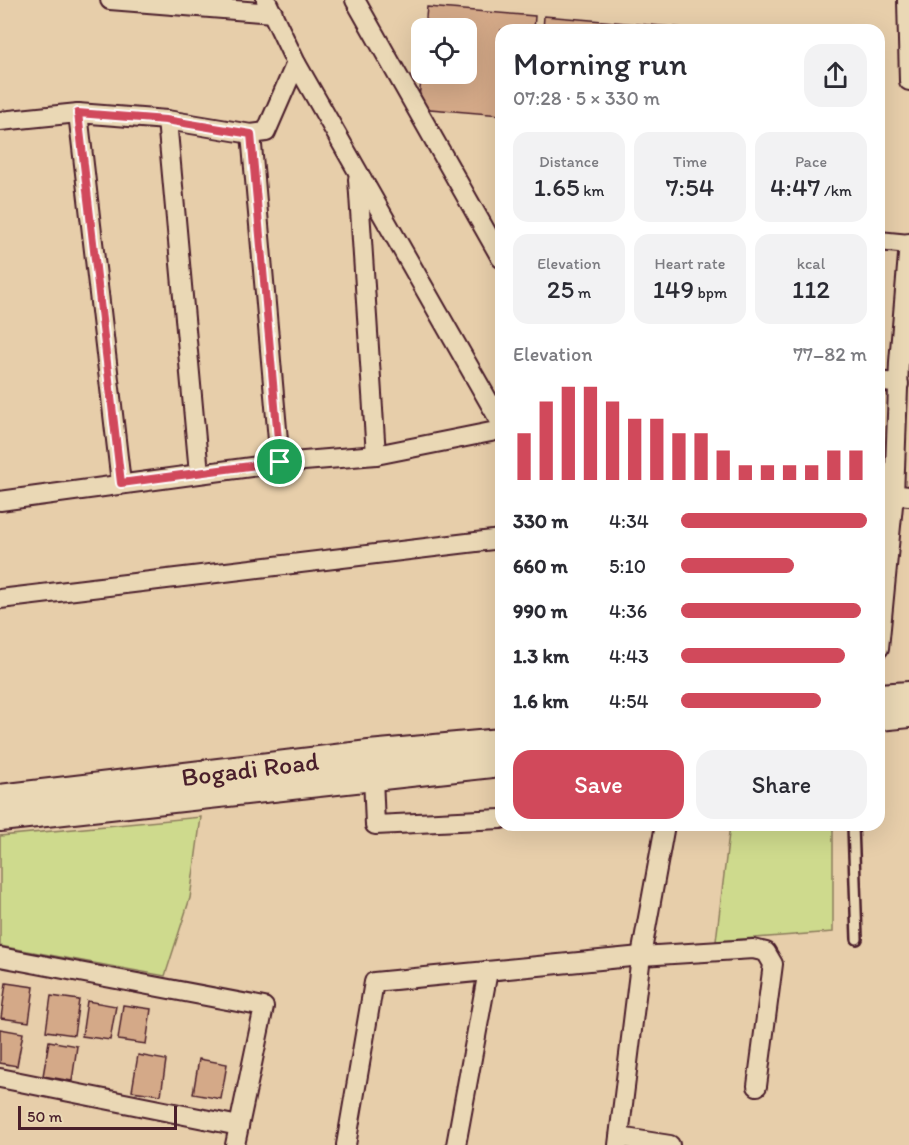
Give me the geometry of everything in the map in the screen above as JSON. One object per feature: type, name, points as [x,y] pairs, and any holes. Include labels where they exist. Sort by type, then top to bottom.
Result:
[{"type":"main road","points":[[885,697],[909,695]]},
{"type":"main road","points":[[885,716],[909,714]]},
{"type":"main road","name":"Bogadi Road","points":[[0,798],[369,754],[495,743]]},
{"type":"main road","name":"Bogadi Road","points":[[0,818],[495,764]]},
{"type":"street","points":[[110,0],[270,6],[296,63],[495,413]]},
{"type":"street","points":[[355,0],[495,247]]},
{"type":"street","points":[[907,0],[909,81]]},
{"type":"street","points":[[0,121],[78,113],[166,120],[251,134],[266,132],[296,63]]},
{"type":"street","points":[[78,113],[121,483]]},
{"type":"street","points":[[166,120],[199,473]]},
{"type":"street","points":[[251,134],[280,462]]},
{"type":"street","points":[[357,172],[376,455]]},
{"type":"street","points":[[885,241],[909,243],[904,362],[899,384],[894,495],[885,586]]},
{"type":"street","points":[[885,382],[899,384]]},
{"type":"street","points":[[0,501],[280,462],[376,455],[495,431]]},
{"type":"street","points":[[0,599],[495,540]]},
{"type":"street","points":[[373,777],[375,825],[495,819]]},
{"type":"street","points":[[664,831],[641,956],[619,1141],[670,1145]]},
{"type":"street","points":[[346,1145],[374,982],[641,956],[753,949],[766,952],[773,964],[757,1086]]},
{"type":"street","points":[[0,957],[264,1007],[236,1145]]},
{"type":"street","points":[[456,1145],[488,971]]},
{"type":"street","points":[[0,1078],[239,1126]]},
{"type":"lane","points":[[853,831],[858,939]]},
{"type":"green space","points":[[201,817],[190,898],[165,976],[0,946],[0,836]]},
{"type":"green space","points":[[729,831],[833,831],[833,932],[716,941]]},
{"type":"building","points":[[427,7],[535,16],[534,24],[495,24],[495,114],[418,108],[421,84],[477,84],[477,18],[426,18]]},
{"type":"building","points":[[544,16],[638,24],[543,24]]},
{"type":"building","points":[[6,983],[34,987],[29,1022],[1,1018]]},
{"type":"building","points":[[51,996],[79,1000],[74,1035],[46,1031]]},
{"type":"building","points":[[87,1001],[116,1006],[110,1040],[82,1036]]},
{"type":"building","points":[[123,1005],[151,1009],[146,1044],[118,1040]]},
{"type":"building","points":[[0,1029],[23,1033],[17,1066],[0,1063]]},
{"type":"building","points":[[49,1041],[77,1046],[72,1081],[43,1076]]},
{"type":"building","points":[[138,1055],[166,1060],[161,1095],[132,1091]]},
{"type":"building","points":[[199,1059],[227,1064],[221,1099],[193,1094]]},
{"type":"route","points":[[78,113],[166,120],[251,134],[280,462],[121,483],[78,113]]}]
